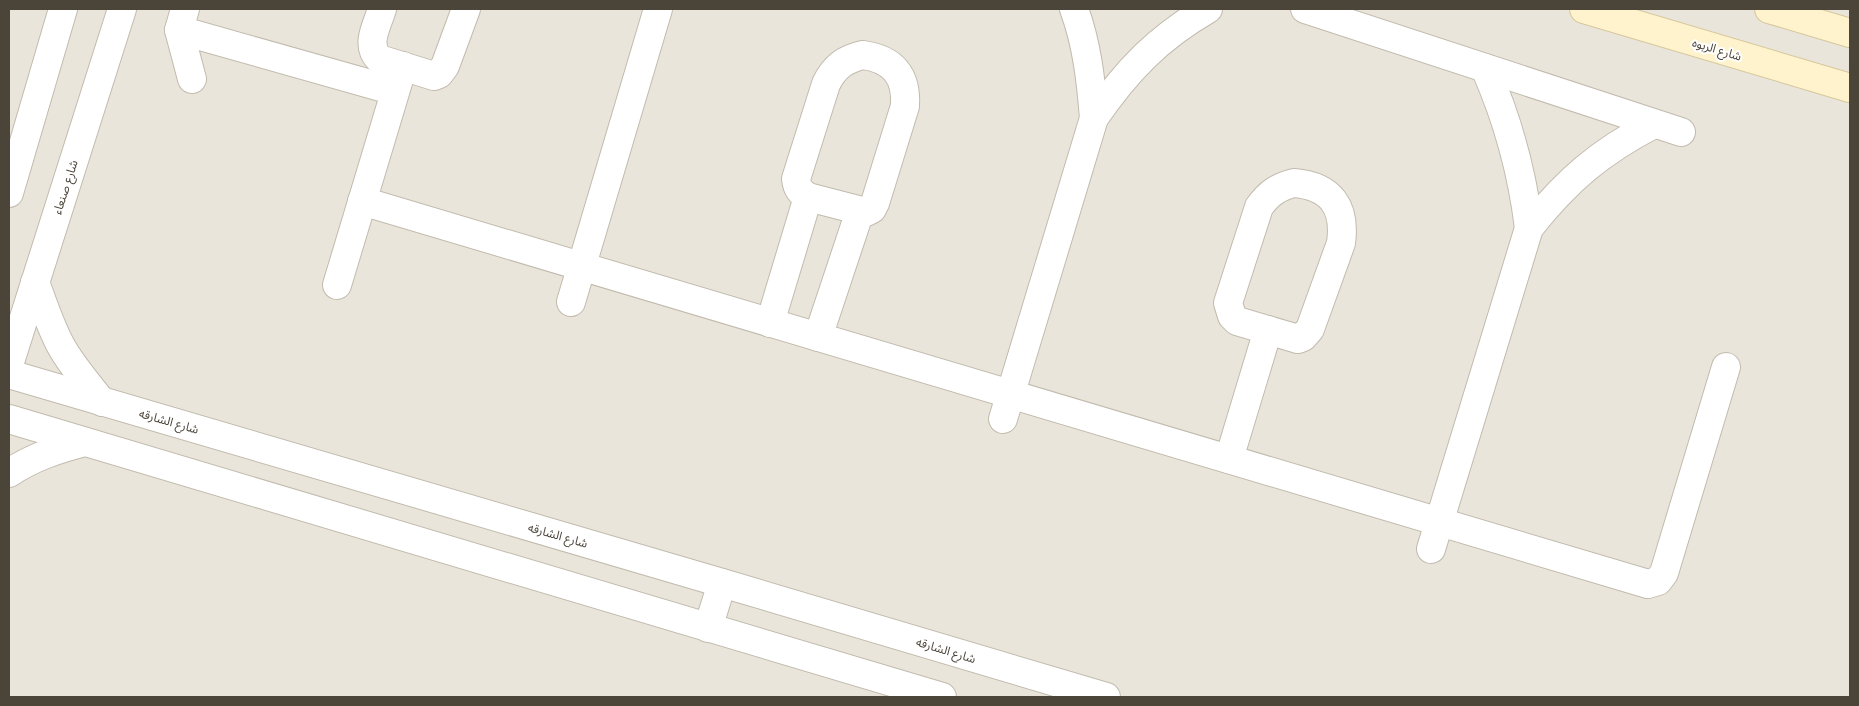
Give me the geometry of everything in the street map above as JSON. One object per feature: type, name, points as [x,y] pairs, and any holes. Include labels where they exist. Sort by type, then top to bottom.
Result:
[{"type":"street","points":[[9,193],[64,9]]},
{"type":"street","name":"شارع صنعاء","points":[[9,365],[122,9]]},
{"type":"street","points":[[382,9],[371,43],[372,48],[379,59],[399,78]]},
{"type":"street","points":[[192,79],[182,19],[399,78],[434,76],[443,70],[466,9]]},
{"type":"street","points":[[571,302],[658,9]]},
{"type":"street","points":[[1074,9],[1085,47],[1091,82],[1094,118]]},
{"type":"street","points":[[1007,406],[1094,118],[1136,64],[1187,21],[1208,9]]},
{"type":"street","points":[[1304,9],[1681,132]]},
{"type":"street","name":"شارع الربوه","points":[[1584,9],[1850,88]]},
{"type":"street","points":[[1769,9],[1850,33]]},
{"type":"street","points":[[863,56],[876,57],[892,67],[903,81],[906,93],[905,106],[875,203],[866,212],[808,197],[797,187],[796,179],[826,84],[840,64],[851,58],[863,56]]},
{"type":"street","points":[[1485,68],[1506,119],[1514,146],[1529,228]]},
{"type":"street","points":[[337,285],[399,78]]},
{"type":"street","points":[[1431,550],[1529,228],[1564,186],[1585,168],[1606,151],[1654,124]]},
{"type":"street","points":[[1294,183],[1309,184],[1323,190],[1334,200],[1341,213],[1343,228],[1341,243],[1307,333],[1298,339],[1268,330],[1237,321],[1232,316],[1228,303],[1259,207],[1268,195],[1280,187],[1294,183]]},
{"type":"street","points":[[770,323],[808,197]]},
{"type":"street","points":[[362,201],[818,337],[1007,406],[1229,459],[1648,584],[1658,581],[1664,573],[1726,367]]},
{"type":"street","points":[[818,337],[860,211]]},
{"type":"street","points":[[35,282],[61,346],[80,375],[102,402]]},
{"type":"street","points":[[1229,459],[1268,330]]},
{"type":"street","name":"شارع الشارقه","points":[[9,374],[1106,697]]},
{"type":"street","points":[[9,419],[942,697]]},
{"type":"street","points":[[9,473],[21,465],[52,451],[85,442]]},
{"type":"street","points":[[708,628],[722,583]]},
{"type":"shaded area","points":[[9,9],[1850,9],[1850,697],[9,697]]}]
